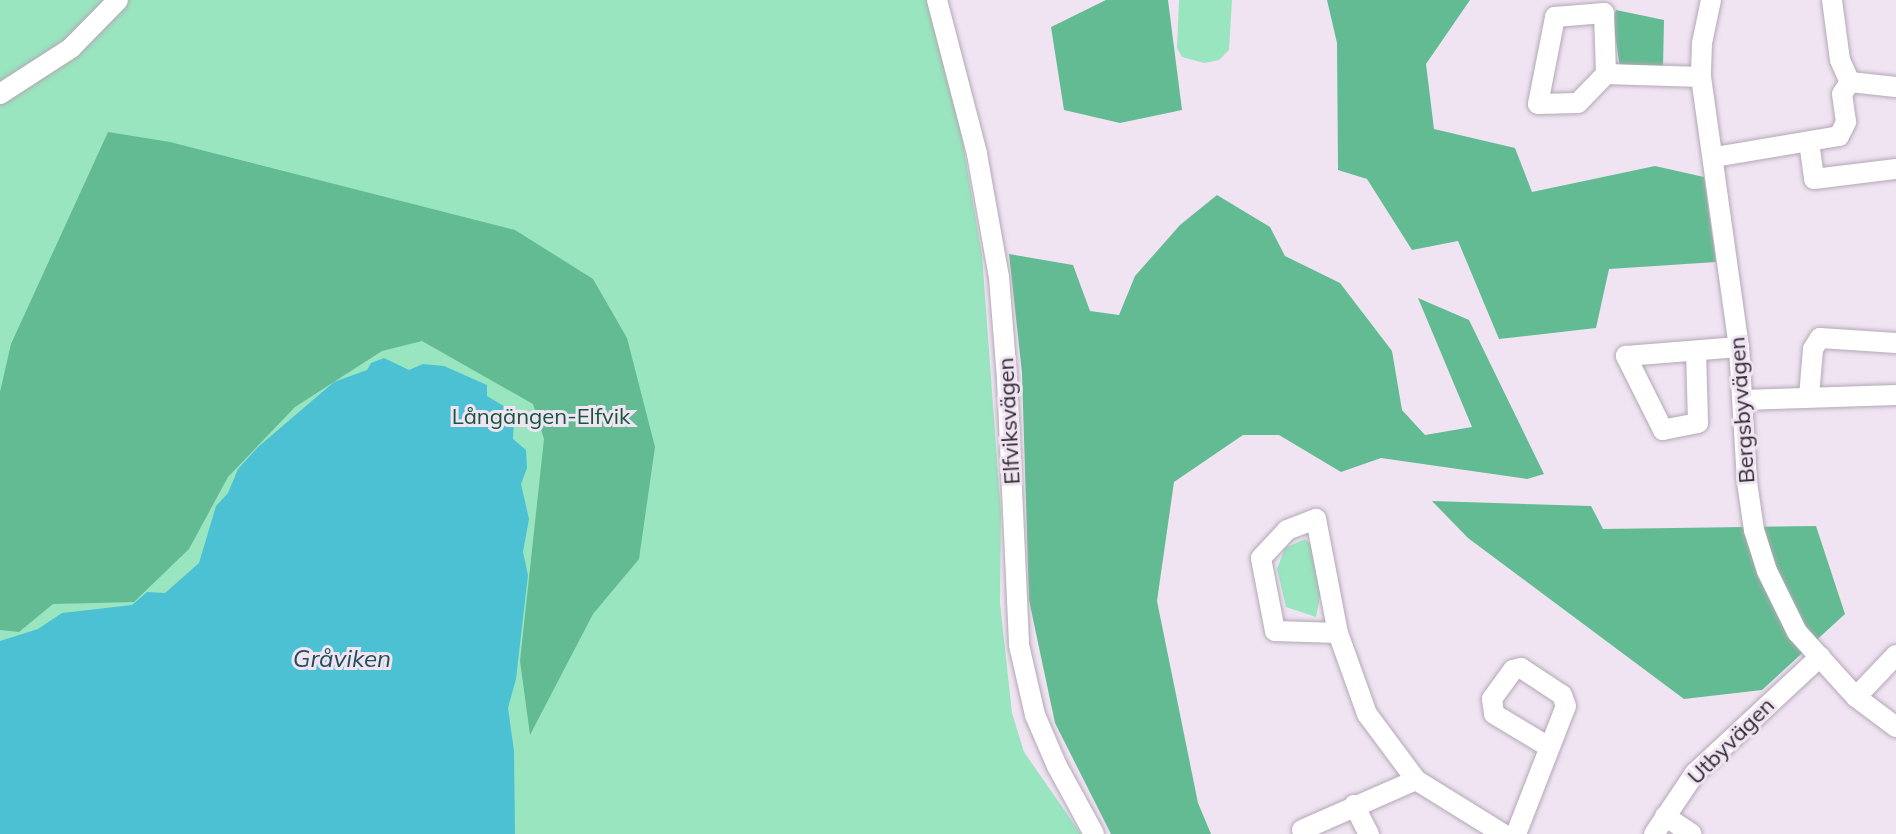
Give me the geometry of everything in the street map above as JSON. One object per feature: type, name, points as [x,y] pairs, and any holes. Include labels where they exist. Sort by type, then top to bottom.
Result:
[{"type":"street","points":[[0,94],[71,48],[118,0]]},
{"type":"street","name":"Elfviksvägen","points":[[937,0],[977,154],[999,277],[1007,379],[1019,645],[1035,715],[1057,766],[1094,834]]},
{"type":"street","name":"Bergsbyvägen","points":[[1711,0],[1702,43],[1701,77],[1715,157],[1739,347],[1747,482],[1754,530],[1767,571],[1797,632],[1856,697],[1896,727]]},
{"type":"street","points":[[1832,0],[1840,60],[1850,82]]},
{"type":"street","points":[[1606,74],[1604,13],[1555,17],[1538,104],[1578,103],[1606,74],[1701,77]]},
{"type":"street","points":[[1850,82],[1896,87]]},
{"type":"street","points":[[1715,157],[1809,142],[1842,133],[1846,122],[1842,94],[1850,82]]},
{"type":"street","points":[[1809,142],[1814,179],[1896,169]]},
{"type":"street","points":[[1809,396],[1813,349],[1820,338],[1896,343]]},
{"type":"street","points":[[1696,351],[1698,423],[1663,430],[1626,356],[1739,347]]},
{"type":"street","points":[[1743,400],[1896,395]]},
{"type":"street","points":[[1338,633],[1275,631],[1261,558],[1287,530],[1316,519],[1338,633],[1367,714],[1416,780],[1503,834]]},
{"type":"street","points":[[1856,697],[1896,655]]},
{"type":"street","name":"Utbyvägen","points":[[1654,834],[1695,773],[1820,657]]},
{"type":"street","points":[[1516,834],[1549,747]]},
{"type":"street","points":[[1304,834],[1302,830],[1416,780]]},
{"type":"street","points":[[1354,805],[1369,834]]},
{"type":"street","points":[[1665,816],[1692,834]]},
{"type":"green space","name":"Långängen-Elfvik","points":[[0,0],[927,0],[957,109],[982,255],[1001,514],[1000,603],[1012,713],[1024,752],[1081,834],[0,834]]},
{"type":"green space","points":[[1106,0],[1168,0],[1182,110],[1120,123],[1064,110],[1051,27]]},
{"type":"green space","points":[[1179,0],[1232,0],[1229,50],[1219,60],[1204,63],[1182,57],[1177,48]]},
{"type":"green space","points":[[1327,0],[1470,0],[1426,64],[1434,129],[1515,148],[1532,192],[1655,166],[1704,177],[1716,262],[1609,269],[1596,328],[1499,339],[1458,241],[1412,250],[1367,179],[1338,170],[1337,43]]},
{"type":"green space","points":[[1616,10],[1664,20],[1663,68],[1620,68],[1613,21]]},
{"type":"green space","points":[[108,132],[170,142],[515,230],[593,279],[627,338],[655,447],[639,559],[593,614],[530,735],[520,661],[544,439],[533,404],[422,341],[382,351],[295,407],[228,477],[189,549],[134,602],[53,604],[19,632],[0,630],[0,392],[11,344]]},
{"type":"green space","points":[[1217,195],[1270,227],[1285,256],[1340,283],[1392,351],[1402,410],[1425,435],[1472,427],[1418,298],[1469,320],[1544,474],[1527,479],[1381,458],[1341,472],[1279,435],[1243,435],[1174,482],[1157,601],[1198,803],[1211,834],[1111,834],[1055,723],[1029,600],[1022,373],[1009,254],[1073,265],[1090,311],[1119,315],[1135,276],[1180,225]]},
{"type":"green space","points":[[1432,501],[1591,506],[1603,529],[1816,526],[1845,614],[1762,690],[1684,699],[1468,538]]},
{"type":"green space","points":[[1305,539],[1317,550],[1321,591],[1316,617],[1286,607],[1277,569],[1285,548]]},
{"type":"water","name":"Gråviken","points":[[384,358],[409,370],[423,364],[444,366],[487,385],[487,396],[507,408],[514,421],[513,439],[526,450],[527,468],[521,484],[529,519],[523,552],[528,575],[516,679],[508,708],[514,751],[515,834],[0,834],[0,641],[38,629],[62,613],[132,605],[147,592],[165,593],[199,563],[216,506],[228,493],[238,469],[258,447],[334,382],[367,370],[371,363]]}]
